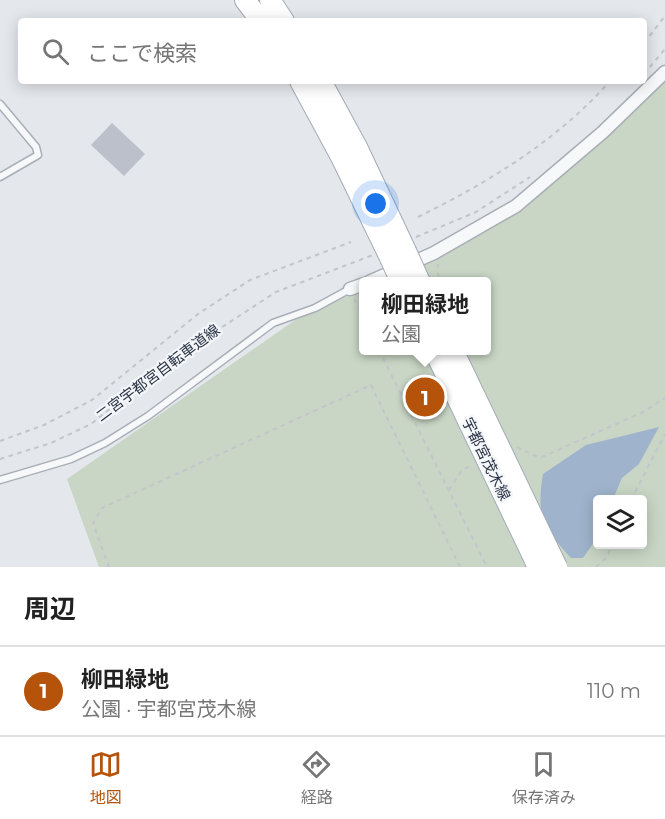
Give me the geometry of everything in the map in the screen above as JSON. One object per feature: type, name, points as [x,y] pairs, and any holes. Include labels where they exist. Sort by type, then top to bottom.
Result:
[{"type":"main road","points":[[270,0],[282,18]]},
{"type":"main road","points":[[302,84],[341,157],[396,250],[416,277]]},
{"type":"main road","points":[[323,84],[357,147],[396,250],[400,277]]},
{"type":"main road","name":"宇都宮茂木線","points":[[436,355],[538,567]]},
{"type":"main road","name":"宇都宮茂木線","points":[[455,355],[557,567]]},
{"type":"street","points":[[380,277],[441,249],[516,206],[603,132],[665,72]]},
{"type":"street","points":[[350,289],[359,286]]},
{"type":"lane","points":[[0,104],[36,147],[38,155],[0,177]]},
{"type":"lane","points":[[0,480],[71,459],[105,443],[148,416],[273,323],[315,308],[350,289]]},
{"type":"path","points":[[647,39],[665,16]]},
{"type":"path","points":[[647,70],[665,49]]},
{"type":"path","points":[[418,217],[474,189],[540,146],[607,84]]},
{"type":"path","name":"二宮宇都宮自転車道線","points":[[0,459],[51,443],[91,423],[176,357],[276,292],[396,250],[476,212],[536,173]]},
{"type":"path","points":[[0,441],[44,425],[92,400],[198,314],[250,280],[351,242]]},
{"type":"path","points":[[439,277],[437,272],[441,249]]},
{"type":"path","points":[[350,289],[359,309]]},
{"type":"path","points":[[381,355],[487,567]]},
{"type":"path","points":[[109,567],[93,523],[102,508],[371,385],[460,567]]},
{"type":"path","points":[[514,446],[540,458],[643,412],[665,398]]},
{"type":"path","points":[[634,495],[665,434]]},
{"type":"path","points":[[449,490],[462,470],[483,460]]},
{"type":"path","points":[[596,567],[607,557],[610,549]]},
{"type":"green space","points":[[665,74],[665,567],[99,567],[67,479],[301,316],[359,291],[359,355],[491,355],[491,277],[392,277],[446,255]]},
{"type":"water","points":[[659,427],[639,464],[622,478],[615,495],[593,495],[593,544],[583,558],[571,558],[554,538],[544,520],[541,511],[541,488],[543,474],[586,445]]},
{"type":"building","points":[[112,123],[145,154],[124,176],[91,145]]},
{"type":"place","name":"柳田緑地","points":[[425,397]]}]
